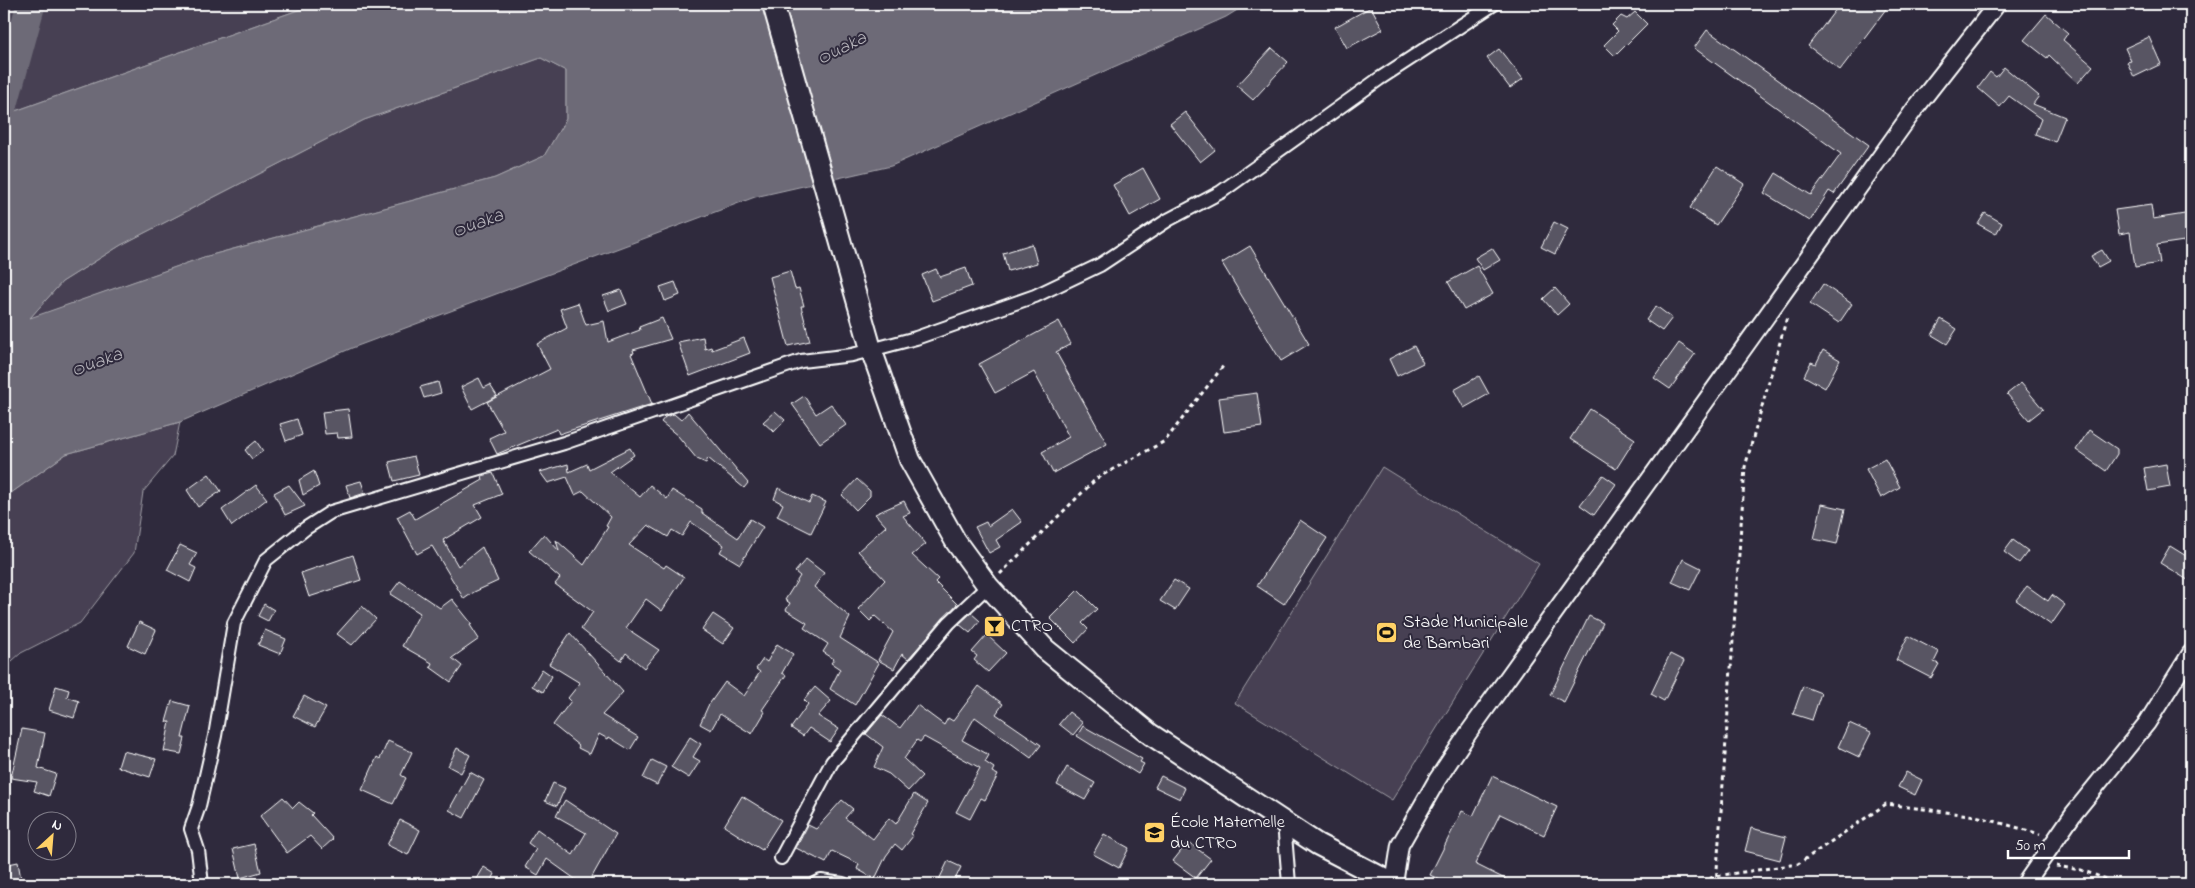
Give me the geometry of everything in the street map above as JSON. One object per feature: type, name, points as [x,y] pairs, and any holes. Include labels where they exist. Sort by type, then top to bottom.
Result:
[{"type":"main road","points":[[773,4],[871,349],[910,460],[956,542],[988,586],[1045,648],[1150,734],[1318,844],[1394,884]]},
{"type":"street","points":[[202,884],[198,850],[191,829],[199,806],[215,736],[234,623],[266,560],[300,533],[331,512],[564,444],[801,361],[852,355],[916,338],[1035,296],[1100,265],[1168,220],[1221,192],[1380,80],[1494,4]]},
{"type":"street","points":[[1394,884],[1400,845],[1437,780],[1469,732],[1914,110],[1997,4]]},
{"type":"street","points":[[781,858],[832,762],[948,623],[988,586]]},
{"type":"street","points":[[2025,884],[2056,838],[2147,723],[2191,653]]},
{"type":"street","points":[[1284,822],[1289,884]]},
{"type":"street","points":[[815,884],[821,881],[843,884]]},
{"type":"path","points":[[1716,884],[1745,467],[1787,312]]},
{"type":"path","points":[[988,586],[1053,525],[1098,478],[1165,441],[1224,365]]},
{"type":"path","points":[[1696,884],[1716,876],[1798,864],[1886,804],[1976,816],[2056,838]]},
{"type":"path","points":[[2038,864],[2081,870],[2120,884]]},
{"type":"shaded area","points":[[4,4],[315,4],[4,115]]},
{"type":"shaded area","points":[[541,58],[566,71],[566,119],[544,156],[495,178],[204,257],[29,319],[62,282],[121,245],[364,120]]},
{"type":"shaded area","points":[[180,422],[173,456],[143,492],[134,553],[80,623],[21,653],[4,668],[4,498],[66,454]]},
{"type":"shaded area","name":"Stade Municipale de Bambari","points":[[1382,467],[1539,564],[1392,800],[1235,703]]},
{"type":"water","name":"Ouaka","points":[[315,4],[1247,4],[1226,17],[891,166],[755,197],[352,348],[180,422],[66,454],[4,498],[4,115]],"holes":[[[541,58],[566,71],[566,119],[544,156],[495,178],[204,257],[30,318],[62,282],[121,245],[364,120]]]},
{"type":"building","points":[[1840,4],[1878,4],[1886,9],[1840,70],[1808,46]]},
{"type":"building","points":[[1371,7],[1383,29],[1347,48],[1335,27]]},
{"type":"building","points":[[1635,12],[1647,24],[1615,56],[1604,45],[1618,31],[1612,25],[1621,16],[1627,19]]},
{"type":"building","points":[[2046,14],[2068,33],[2063,40],[2093,66],[2078,83],[2049,55],[2047,58],[2024,40]]},
{"type":"building","points":[[1707,30],[1869,145],[1834,194],[1829,191],[1810,221],[1764,193],[1776,173],[1811,195],[1841,154],[1694,48]]},
{"type":"building","points":[[2149,37],[2161,64],[2134,77],[2127,62],[2131,61],[2125,48]]},
{"type":"building","points":[[1272,48],[1288,62],[1253,100],[1237,86]]},
{"type":"building","points":[[1499,49],[1523,79],[1510,88],[1487,58]]},
{"type":"building","points":[[2004,67],[2039,96],[2033,104],[2065,117],[2055,142],[2035,134],[2041,119],[2009,96],[2000,107],[1978,88],[1990,72],[1996,77]]},
{"type":"building","points":[[1185,112],[1215,150],[1200,162],[1170,124]]},
{"type":"building","points":[[1717,166],[1744,184],[1716,225],[1690,208]]},
{"type":"building","points":[[1143,168],[1160,199],[1130,216],[1113,185]]},
{"type":"building","points":[[2151,205],[2153,219],[2191,213],[2191,240],[2157,245],[2160,263],[2135,267],[2130,232],[2119,234],[2115,210]]},
{"type":"building","points":[[1985,213],[2002,223],[1996,234],[1978,224]]},
{"type":"building","points":[[1554,222],[1568,229],[1555,254],[1541,247]]},
{"type":"building","points":[[1032,244],[1037,263],[1008,271],[1003,253]]},
{"type":"building","points":[[1250,246],[1309,344],[1281,361],[1222,263]]},
{"type":"building","points":[[1492,248],[1500,260],[1483,270],[1475,258]]},
{"type":"building","points":[[2102,250],[2109,261],[2098,267],[2091,256]]},
{"type":"building","points":[[1477,266],[1493,294],[1464,310],[1448,282]]},
{"type":"building","points":[[966,268],[972,286],[932,301],[922,275],[936,269],[940,277]]},
{"type":"building","points":[[790,271],[795,289],[799,288],[804,306],[801,306],[810,341],[788,346],[770,277]]},
{"type":"building","points":[[675,282],[680,295],[665,301],[660,287]]},
{"type":"building","points":[[1823,284],[1852,304],[1839,323],[1810,304]]},
{"type":"building","points":[[1555,288],[1569,304],[1557,315],[1543,299]]},
{"type":"building","points":[[621,290],[627,304],[609,311],[603,296]]},
{"type":"building","points":[[578,303],[586,325],[604,321],[608,342],[640,330],[639,327],[662,318],[671,339],[633,350],[634,353],[631,354],[652,404],[559,434],[557,429],[497,454],[489,438],[504,431],[487,402],[550,369],[537,344],[567,328],[560,309]]},
{"type":"building","points":[[1656,306],[1672,318],[1662,331],[1646,320]]},
{"type":"building","points":[[1941,319],[1957,329],[1947,344],[1932,335]]},
{"type":"building","points":[[1059,321],[1071,344],[1056,352],[1107,444],[1053,473],[1042,452],[1069,437],[1034,372],[995,393],[979,364]]},
{"type":"building","points":[[703,337],[705,349],[711,347],[712,350],[744,338],[750,353],[690,376],[678,342]]},
{"type":"building","points":[[1679,343],[1695,354],[1670,389],[1654,378]]},
{"type":"building","points":[[1414,346],[1423,363],[1397,376],[1389,359]]},
{"type":"building","points":[[1823,350],[1840,360],[1825,388],[1804,376],[1811,362],[1816,364]]},
{"type":"building","points":[[1479,376],[1489,394],[1464,408],[1454,390]]},
{"type":"building","points":[[479,378],[484,388],[490,385],[497,396],[472,409],[461,387]]},
{"type":"building","points":[[438,382],[441,393],[424,398],[420,387]]},
{"type":"building","points":[[2021,383],[2043,409],[2029,420],[2007,394]]},
{"type":"building","points":[[1257,393],[1262,427],[1224,432],[1219,398]]},
{"type":"building","points":[[804,396],[816,414],[831,404],[846,425],[820,443],[792,404]]},
{"type":"building","points":[[348,409],[352,437],[338,438],[337,433],[325,434],[322,412]]},
{"type":"building","points":[[1590,409],[1635,439],[1616,469],[1570,439]]},
{"type":"building","points":[[775,411],[785,420],[774,432],[763,422]]},
{"type":"building","points":[[688,412],[748,483],[744,488],[708,458],[706,463],[697,459],[678,436],[661,422],[665,417],[674,414],[681,420]]},
{"type":"building","points":[[297,419],[302,435],[286,441],[280,424]]},
{"type":"building","points":[[2089,430],[2117,449],[2117,454],[2106,471],[2076,450]]},
{"type":"building","points":[[256,441],[263,451],[252,459],[245,450]]},
{"type":"building","points":[[630,448],[634,455],[610,472],[640,497],[650,485],[667,499],[672,490],[702,509],[702,513],[738,538],[750,519],[763,527],[740,564],[720,552],[724,545],[691,522],[682,536],[672,530],[668,537],[648,525],[629,545],[664,568],[666,565],[684,577],[662,611],[646,599],[626,628],[659,650],[644,668],[626,653],[621,661],[581,629],[593,612],[555,584],[560,578],[529,551],[544,534],[559,551],[556,540],[584,565],[608,527],[606,526],[611,517],[583,491],[575,495],[567,477],[548,483],[540,472],[568,464],[569,472],[587,464],[589,469]]},
{"type":"building","points":[[414,456],[419,475],[394,481],[389,462]]},
{"type":"building","points":[[1885,459],[1900,487],[1881,498],[1866,469]]},
{"type":"building","points":[[2166,464],[2170,487],[2148,491],[2144,468]]},
{"type":"building","points":[[314,471],[319,486],[303,495],[299,480]]},
{"type":"building","points":[[493,473],[502,494],[475,505],[482,517],[443,540],[458,566],[482,547],[498,581],[474,592],[464,599],[432,546],[417,554],[397,517],[410,510],[415,519],[483,480],[482,476]]},
{"type":"building","points":[[209,474],[221,491],[198,507],[187,490]]},
{"type":"building","points":[[1603,475],[1616,484],[1594,515],[1580,505]]},
{"type":"building","points":[[857,479],[870,491],[870,496],[856,510],[842,495]]},
{"type":"building","points":[[361,481],[365,493],[350,498],[346,485]]},
{"type":"building","points":[[256,485],[267,499],[232,526],[222,510]]},
{"type":"building","points":[[289,485],[305,506],[285,515],[274,493]]},
{"type":"building","points":[[778,488],[809,503],[812,496],[826,502],[811,533],[777,516],[783,504],[774,499]]},
{"type":"building","points":[[904,501],[910,513],[903,516],[926,544],[912,555],[938,579],[935,582],[957,604],[908,659],[902,654],[894,669],[878,660],[893,632],[875,616],[870,621],[858,609],[885,580],[858,551],[886,526],[875,514]]},
{"type":"building","points":[[1822,504],[1845,509],[1837,544],[1814,539]]},
{"type":"building","points":[[1012,509],[1022,522],[996,540],[1000,547],[989,553],[975,527],[986,522],[988,526]]},
{"type":"building","points":[[1300,520],[1327,538],[1284,604],[1257,586]]},
{"type":"building","points":[[2013,540],[2028,551],[2019,563],[2004,552]]},
{"type":"building","points":[[180,545],[197,553],[190,565],[196,568],[190,582],[167,570]]},
{"type":"building","points":[[2170,546],[2191,559],[2191,582],[2160,563]]},
{"type":"building","points":[[353,555],[361,580],[309,597],[301,573]]},
{"type":"building","points":[[806,559],[824,573],[814,587],[850,617],[840,638],[879,663],[855,705],[830,689],[840,669],[831,663],[834,659],[823,652],[828,644],[804,628],[807,623],[786,610],[790,603],[785,600],[800,576],[795,572]]},
{"type":"building","points":[[1683,559],[1701,568],[1690,590],[1672,582]]},
{"type":"building","points":[[1174,580],[1189,589],[1175,610],[1160,601]]},
{"type":"building","points":[[400,581],[440,608],[452,599],[472,624],[470,625],[479,639],[452,658],[462,666],[451,682],[430,667],[432,663],[402,646],[420,613],[390,594]]},
{"type":"building","points":[[2027,586],[2048,601],[2052,595],[2065,605],[2051,625],[2016,600]]},
{"type":"building","points":[[1078,590],[1097,609],[1082,623],[1088,629],[1075,643],[1050,618]]},
{"type":"building","points":[[264,604],[274,610],[268,621],[258,616]]},
{"type":"building","points":[[362,606],[376,619],[352,645],[337,634]]},
{"type":"building","points":[[971,613],[980,621],[970,633],[959,624]]},
{"type":"building","points":[[713,614],[734,628],[723,644],[702,630]]},
{"type":"building","points":[[1589,616],[1603,623],[1564,702],[1550,695]]},
{"type":"building","points":[[139,622],[156,630],[145,654],[128,646]]},
{"type":"building","points":[[265,630],[286,639],[280,654],[258,645]]},
{"type":"building","points":[[570,633],[623,692],[602,715],[638,737],[630,750],[609,737],[608,739],[599,734],[590,754],[578,748],[579,746],[553,725],[571,701],[568,698],[580,683],[549,664]]},
{"type":"building","points":[[987,635],[1006,653],[988,672],[974,660],[977,656],[972,652]]},
{"type":"building","points":[[1908,636],[1939,652],[1934,662],[1939,664],[1931,678],[1896,660]]},
{"type":"building","points":[[777,644],[793,654],[782,673],[786,675],[762,710],[765,712],[752,734],[720,714],[711,730],[700,724],[708,706],[725,682],[744,696],[760,672],[756,669],[763,659],[767,662]]},
{"type":"building","points":[[1670,654],[1684,661],[1664,701],[1651,694]]},
{"type":"building","points":[[542,669],[552,676],[543,692],[532,686]]},
{"type":"building","points":[[56,686],[69,690],[67,697],[79,701],[74,718],[49,710]]},
{"type":"building","points":[[979,686],[1003,704],[996,714],[1041,745],[1031,758],[975,717],[962,740],[989,755],[985,762],[994,768],[992,772],[998,775],[985,800],[981,798],[970,819],[956,812],[980,768],[924,737],[920,742],[917,740],[904,759],[922,776],[908,791],[889,774],[874,767],[883,747],[866,734],[882,715],[900,728],[917,705],[944,725],[948,718],[953,721]]},
{"type":"building","points":[[1803,686],[1821,693],[1812,720],[1793,714]]},
{"type":"building","points":[[815,687],[831,701],[818,716],[839,729],[830,742],[809,728],[803,736],[791,728],[808,704],[804,700]]},
{"type":"building","points":[[304,696],[326,708],[315,727],[293,716]]},
{"type":"building","points":[[172,701],[190,706],[182,738],[185,738],[181,754],[164,751],[170,722],[166,722]]},
{"type":"building","points":[[1069,712],[1083,723],[1073,735],[1059,724]]},
{"type":"building","points":[[1849,723],[1871,733],[1859,757],[1838,747]]},
{"type":"building","points":[[1083,726],[1142,759],[1140,762],[1144,764],[1138,774],[1077,736]]},
{"type":"building","points":[[22,729],[45,733],[38,768],[56,774],[49,796],[34,791],[37,782],[11,778]]},
{"type":"building","points":[[690,737],[701,744],[693,757],[700,761],[689,778],[671,767]]},
{"type":"building","points":[[388,741],[412,752],[401,775],[406,778],[393,804],[362,790],[377,757],[380,759]]},
{"type":"building","points":[[457,748],[470,755],[461,773],[448,766]]},
{"type":"building","points":[[123,751],[156,759],[150,777],[118,767]]},
{"type":"building","points":[[652,760],[666,767],[657,785],[643,778]]},
{"type":"building","points":[[1067,767],[1095,783],[1085,800],[1057,785]]},
{"type":"building","points":[[470,772],[484,780],[464,818],[449,810]]},
{"type":"building","points":[[1906,772],[1922,780],[1915,795],[1898,787]]},
{"type":"building","points":[[1161,776],[1185,788],[1180,799],[1155,787]]},
{"type":"building","points":[[1492,776],[1557,807],[1544,835],[1500,814],[1475,864],[1515,884],[1448,884],[1430,875],[1462,811],[1473,816]]},
{"type":"building","points":[[553,783],[565,788],[557,806],[545,801]]},
{"type":"building","points":[[914,794],[928,803],[910,834],[913,836],[902,850],[895,844],[886,856],[875,879],[857,869],[859,864],[832,851],[826,863],[796,848],[808,825],[816,829],[842,800],[853,809],[845,818],[873,839],[889,818],[896,824]]},
{"type":"building","points":[[742,796],[781,820],[762,850],[724,826]]},
{"type":"building","points":[[283,797],[293,808],[299,802],[313,813],[311,815],[333,839],[322,849],[310,836],[287,853],[260,816]]},
{"type":"building","points":[[565,800],[616,834],[588,884],[582,884],[547,859],[538,875],[525,867],[536,849],[528,843],[537,829],[573,855],[586,833],[556,816]]},
{"type":"building","points":[[400,820],[420,830],[408,855],[387,845]]},
{"type":"building","points":[[1751,828],[1786,837],[1780,860],[1745,851]]},
{"type":"building","points":[[1104,834],[1129,848],[1119,868],[1093,854]]},
{"type":"building","points":[[1188,842],[1211,859],[1196,878],[1173,861]]},
{"type":"building","points":[[254,844],[261,872],[240,878],[233,849]]},
{"type":"building","points":[[948,861],[961,867],[953,884],[937,884]]},
{"type":"building","points":[[18,862],[21,879],[4,882],[4,865]]},
{"type":"building","points":[[484,867],[495,874],[490,884],[474,884]]},
{"type":"waterway","points":[[4,103],[31,4]]},
{"type":"place","name":"CTRO","points":[[995,627]]},
{"type":"place","name":"Stade Municipale de Bambari","points":[[1387,633]]},
{"type":"place","name":"École Maternelle du CTRO","points":[[1154,833]]}]
